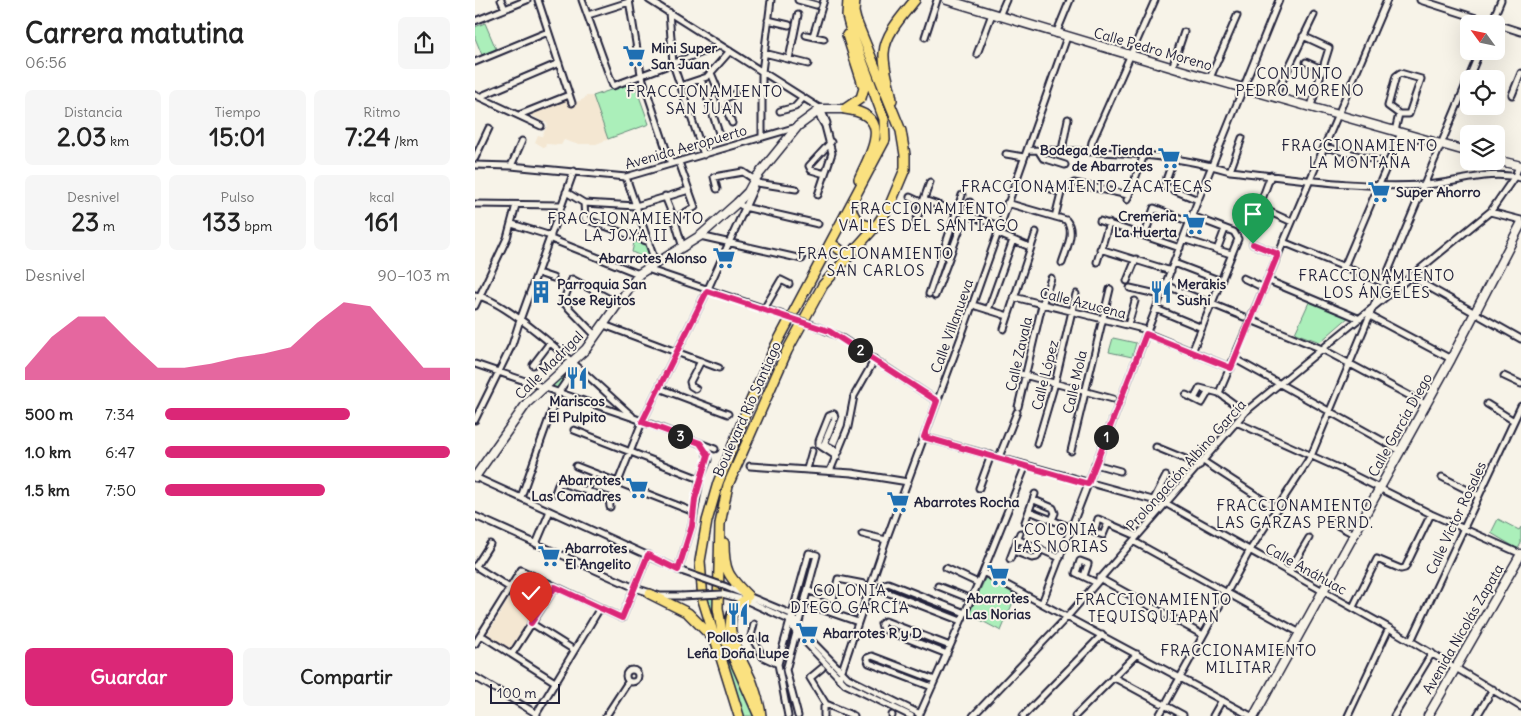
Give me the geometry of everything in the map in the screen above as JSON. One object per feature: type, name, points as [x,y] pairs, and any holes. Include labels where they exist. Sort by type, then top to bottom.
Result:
[{"type":"main road","name":"Boulevard Río Santiago","points":[[739,716],[703,600],[699,561],[707,521],[747,407],[776,344],[880,150],[885,130],[884,119],[847,16],[848,0]]},
{"type":"main road","name":"Boulevard Río Santiago","points":[[760,716],[722,632],[718,608],[719,533],[727,485],[787,351],[823,285],[876,226],[889,207],[905,169],[905,154],[901,131],[856,20],[854,12],[855,0]]},
{"type":"main road","points":[[893,110],[884,53],[889,36],[915,0]]},
{"type":"main road","points":[[845,110],[861,98],[864,88],[845,30],[847,16]]},
{"type":"main road","points":[[845,110],[856,111],[869,118],[877,133],[876,140],[852,196],[850,208],[858,221],[876,226]]},
{"type":"main road","points":[[831,243],[848,256]]},
{"type":"main road","points":[[724,501],[724,563],[729,577],[746,598],[732,612],[730,633],[753,684],[760,716]]},
{"type":"main road","points":[[650,594],[688,613],[717,643]]},
{"type":"street","points":[[501,0],[505,9]]},
{"type":"street","points":[[475,21],[527,0]]},
{"type":"street","points":[[538,0],[572,102]]},
{"type":"street","points":[[582,0],[613,86],[719,46]]},
{"type":"street","points":[[649,0],[819,110],[831,142],[832,153],[817,195]]},
{"type":"street","points":[[762,137],[762,72],[771,0]]},
{"type":"street","points":[[798,0],[816,5]]},
{"type":"street","points":[[813,36],[824,0]]},
{"type":"street","points":[[925,37],[937,0]]},
{"type":"street","name":"Calle Pedro Moreno","points":[[947,0],[1172,68],[1460,149]]},
{"type":"street","points":[[977,54],[995,15],[1006,0]]},
{"type":"street","points":[[1056,34],[1070,0]]},
{"type":"street","points":[[1089,152],[1129,55],[1155,0]]},
{"type":"street","points":[[1042,603],[1189,222],[1279,0]]},
{"type":"street","points":[[1219,394],[1387,0]]},
{"type":"street","points":[[1421,0],[1466,15]]},
{"type":"street","points":[[1496,15],[1501,0]]},
{"type":"street","points":[[588,15],[629,1],[641,74],[671,164]]},
{"type":"street","points":[[669,12],[673,64],[704,155]]},
{"type":"street","points":[[789,59],[798,15]]},
{"type":"street","points":[[1275,96],[1314,15]]},
{"type":"street","points":[[1210,78],[1237,16]]},
{"type":"street","points":[[768,20],[789,25]]},
{"type":"street","points":[[1505,27],[1521,32]]},
{"type":"street","points":[[475,62],[548,32]]},
{"type":"street","points":[[1172,68],[1183,32]]},
{"type":"street","points":[[807,35],[824,39]]},
{"type":"street","points":[[1303,36],[1329,48],[1311,106]]},
{"type":"street","name":"Calle Villanueva","points":[[839,679],[886,540],[1067,37]]},
{"type":"street","points":[[680,86],[701,79],[711,73],[730,51]]},
{"type":"street","points":[[765,53],[808,64]]},
{"type":"street","points":[[1159,716],[1250,550],[1311,456],[1476,60]]},
{"type":"street","points":[[1307,62],[1322,69]]},
{"type":"street","points":[[477,96],[559,63]]},
{"type":"street","points":[[711,73],[732,123]]},
{"type":"street","points":[[1399,73],[1419,77],[1421,79],[1411,112],[1399,114],[1388,106],[1396,76],[1399,73]]},
{"type":"street","points":[[1512,95],[1521,73]]},
{"type":"street","points":[[701,79],[719,133]]},
{"type":"street","points":[[722,100],[735,94]]},
{"type":"street","points":[[519,115],[569,95]]},
{"type":"street","points":[[477,96],[541,126]]},
{"type":"street","points":[[780,111],[795,106],[803,98]]},
{"type":"street","points":[[819,110],[845,110]]},
{"type":"street","name":"Calle Madrigal","points":[[475,477],[518,414],[543,388],[573,365],[605,325],[639,274],[683,248],[741,205],[748,192],[786,140],[798,126],[819,110]]},
{"type":"street","points":[[1344,267],[1387,163],[1398,132],[1399,114]]},
{"type":"street","points":[[1062,150],[1068,119]]},
{"type":"street","name":"Avenida Aeropuerto","points":[[475,165],[574,171],[626,177],[798,126]]},
{"type":"street","points":[[475,158],[489,128]]},
{"type":"street","points":[[783,131],[786,140]]},
{"type":"street","points":[[1230,171],[1242,138]]},
{"type":"street","points":[[511,166],[522,141]]},
{"type":"street","points":[[825,174],[811,170],[809,166],[831,142]]},
{"type":"street","points":[[1325,147],[1387,163]]},
{"type":"street","points":[[1027,150],[1145,155],[1212,166],[1230,171],[1377,185],[1425,186],[1488,174],[1518,177]]},
{"type":"street","points":[[1038,150],[1043,158],[1065,165]]},
{"type":"street","points":[[1006,154],[1025,157]]},
{"type":"street","points":[[1055,217],[1061,193],[1074,183],[1127,197],[1145,155]]},
{"type":"street","points":[[1173,160],[1164,186],[1198,200]]},
{"type":"street","points":[[675,219],[695,206],[679,162]]},
{"type":"street","points":[[1505,162],[1520,166]]},
{"type":"street","name":"Prolongación Albino García","points":[[973,716],[1067,617],[1097,580],[1167,504],[1245,412],[1490,212],[1518,177],[1520,166]]},
{"type":"street","points":[[475,420],[501,372],[512,346],[574,171]]},
{"type":"street","points":[[717,189],[714,177],[743,172],[756,181],[795,189]]},
{"type":"street","points":[[1271,175],[1259,207],[1292,222]]},
{"type":"street","points":[[626,177],[657,264]]},
{"type":"street","points":[[915,227],[930,182]]},
{"type":"street","points":[[1049,188],[1061,193]]},
{"type":"street","points":[[566,192],[584,202],[636,206],[689,190]]},
{"type":"street","points":[[929,294],[962,195]]},
{"type":"street","points":[[665,196],[675,219],[683,248]]},
{"type":"street","points":[[910,197],[999,226]]},
{"type":"street","points":[[584,202],[585,220],[649,242]]},
{"type":"street","points":[[935,296],[970,202]]},
{"type":"street","points":[[1007,203],[1066,220],[1071,230],[1062,263]]},
{"type":"street","points":[[475,204],[561,205]]},
{"type":"street","points":[[475,306],[512,224],[516,205]]},
{"type":"street","points":[[617,482],[642,422],[707,291],[728,244],[741,205],[818,224]]},
{"type":"street","points":[[1145,234],[1154,208],[1189,222]]},
{"type":"street","points":[[1490,212],[1521,222]]},
{"type":"street","points":[[1192,216],[1225,229],[1237,235],[1238,239],[1192,352]]},
{"type":"street","points":[[1101,221],[1145,234],[1180,248]]},
{"type":"street","name":"Calle García Diego","points":[[1253,716],[1451,359],[1521,222]]},
{"type":"street","points":[[1097,262],[1109,223]]},
{"type":"street","points":[[512,224],[639,274]]},
{"type":"street","points":[[1217,250],[1225,229]]},
{"type":"street","points":[[1004,329],[1036,232]]},
{"type":"street","points":[[1001,235],[1030,247]]},
{"type":"street","points":[[700,236],[802,260]]},
{"type":"street","points":[[1183,239],[1231,254]]},
{"type":"street","points":[[988,310],[1013,240]]},
{"type":"street","points":[[1283,242],[1384,283]]},
{"type":"street","points":[[1253,244],[1278,254]]},
{"type":"street","points":[[1100,249],[1171,271]]},
{"type":"street","points":[[941,258],[949,260]]},
{"type":"street","points":[[1127,280],[1136,259]]},
{"type":"street","points":[[1174,262],[1221,281]]},
{"type":"street","points":[[646,269],[813,325],[840,337],[937,401]]},
{"type":"street","points":[[538,273],[553,278]]},
{"type":"street","points":[[1411,277],[1521,339]]},
{"type":"street","name":"Calle Zavala","points":[[999,458],[1017,410],[1042,305],[1051,278]]},
{"type":"street","points":[[1243,278],[1264,288]]},
{"type":"street","points":[[596,336],[563,302],[572,279],[619,304]]},
{"type":"street","points":[[764,309],[781,280],[789,284]]},
{"type":"street","points":[[1267,280],[1360,319]]},
{"type":"street","points":[[1165,286],[1244,317]]},
{"type":"street","points":[[1130,288],[1161,294]]},
{"type":"street","name":"Calle Mola","points":[[1071,452],[1084,389],[1110,289]]},
{"type":"street","name":"Calle López","points":[[1037,444],[1055,383],[1076,294]]},
{"type":"street","points":[[478,296],[497,303],[520,320],[634,418]]},
{"type":"street","name":"Calle Azucena","points":[[1014,297],[1128,325],[1231,368]]},
{"type":"street","points":[[1128,325],[1135,301]]},
{"type":"street","points":[[976,306],[1008,316]]},
{"type":"street","points":[[1156,309],[1201,328]]},
{"type":"street","points":[[1370,316],[1451,359]]},
{"type":"street","points":[[1251,320],[1322,349],[1425,404]]},
{"type":"street","points":[[605,325],[719,368]]},
{"type":"street","points":[[533,364],[549,344]]},
{"type":"street","points":[[830,471],[848,427],[854,396],[875,359]]},
{"type":"street","points":[[1235,360],[1399,450]]},
{"type":"street","points":[[695,388],[691,386],[690,382],[701,361]]},
{"type":"street","points":[[475,364],[634,418],[715,449]]},
{"type":"street","points":[[521,497],[558,393],[573,365]]},
{"type":"street","points":[[1013,372],[1084,389],[1113,399]]},
{"type":"street","points":[[1504,376],[1521,384]]},
{"type":"street","points":[[659,388],[728,414]]},
{"type":"street","points":[[1195,398],[1200,388],[1219,394],[1245,412]]},
{"type":"street","points":[[1186,395],[1202,403],[1209,392]]},
{"type":"street","points":[[1487,404],[1514,421]]},
{"type":"street","name":"Calle Víctor Rosales","points":[[1411,641],[1521,406]]},
{"type":"street","points":[[821,445],[835,418],[833,414],[829,416],[819,441],[821,445],[838,454]]},
{"type":"street","points":[[1236,422],[1463,529],[1521,554]]},
{"type":"street","points":[[574,430],[700,479]]},
{"type":"street","name":"Calle Anáhuac","points":[[924,437],[1088,484],[1167,504],[1353,607],[1521,707]]},
{"type":"street","points":[[678,570],[692,526],[700,479],[708,460],[706,450],[700,443]]},
{"type":"street","points":[[1156,447],[1202,463],[1277,509]]},
{"type":"street","points":[[807,469],[812,450]]},
{"type":"street","points":[[979,488],[991,455]]},
{"type":"street","points":[[1095,464],[1120,471]]},
{"type":"street","points":[[796,628],[848,678],[919,715],[979,583],[1026,465]]},
{"type":"street","points":[[576,466],[694,512]]},
{"type":"street","points":[[750,466],[830,471],[908,482]]},
{"type":"street","points":[[587,491],[594,473]]},
{"type":"street","points":[[1153,501],[1166,476]]},
{"type":"street","points":[[475,477],[678,570],[723,586],[790,617],[796,628],[839,679],[911,716]]},
{"type":"street","points":[[1442,477],[1479,496]]},
{"type":"street","points":[[555,493],[559,482],[609,498],[610,507]]},
{"type":"street","points":[[1025,522],[1034,497],[1053,508],[1055,513],[1052,520]]},
{"type":"street","points":[[536,544],[550,511]]},
{"type":"street","points":[[1029,511],[1072,528]]},
{"type":"street","points":[[1353,607],[1377,559],[1401,569],[1405,568],[1431,514]]},
{"type":"street","points":[[475,516],[650,594],[681,596],[722,594],[746,598]]},
{"type":"street","points":[[1108,523],[1226,593],[1300,633]]},
{"type":"street","points":[[1333,523],[1354,534]]},
{"type":"street","points":[[1010,559],[1020,533]]},
{"type":"street","points":[[862,534],[886,540]]},
{"type":"street","points":[[1289,572],[1309,538]]},
{"type":"street","points":[[1017,540],[1060,558]]},
{"type":"street","points":[[490,544],[475,566],[510,588]]},
{"type":"street","points":[[1013,550],[1032,558],[1037,557],[1041,549]]},
{"type":"street","points":[[788,716],[779,662],[809,552],[817,554],[809,591],[796,628],[786,670],[798,716]]},
{"type":"street","name":"Avenida Nicolás Zapata","points":[[1428,716],[1521,554]]},
{"type":"street","points":[[475,644],[521,570],[620,618],[624,617],[648,555]]},
{"type":"street","points":[[945,568],[979,583]]},
{"type":"street","points":[[983,572],[1253,716]]},
{"type":"street","points":[[1084,576],[1097,580],[1203,635]]},
{"type":"street","points":[[809,591],[833,599],[838,579],[863,584]]},
{"type":"street","points":[[961,621],[884,590],[881,586],[888,583],[965,613]]},
{"type":"street","points":[[938,586],[971,599]]},
{"type":"street","points":[[512,654],[555,587]]},
{"type":"street","points":[[915,602],[918,595]]},
{"type":"street","points":[[812,606],[859,622]]},
{"type":"street","points":[[475,676],[536,715],[600,608]]},
{"type":"street","points":[[947,654],[883,629],[881,624],[885,621],[950,646]]},
{"type":"street","points":[[531,623],[574,650]]},
{"type":"street","points":[[754,624],[751,636],[763,657],[779,662]]},
{"type":"street","points":[[1348,716],[1389,628]]},
{"type":"street","points":[[909,639],[912,632]]},
{"type":"street","points":[[481,635],[555,682]]},
{"type":"street","points":[[1023,716],[1102,635]]},
{"type":"street","points":[[1394,716],[1431,653]]},
{"type":"street","points":[[1075,716],[1137,654]]},
{"type":"street","points":[[932,687],[869,663],[867,658],[872,656],[935,680]]},
{"type":"street","points":[[899,674],[902,666]]},
{"type":"street","points":[[822,668],[810,678],[826,704],[854,716]]},
{"type":"street","points":[[1113,677],[1183,715]]},
{"type":"street","points":[[607,716],[628,682]]},
{"type":"street","points":[[1477,716],[1493,689]]},
{"type":"street","points":[[1213,716],[1222,700]]},
{"type":"street","points":[[824,716],[826,704]]},
{"type":"shaded area","points":[[634,82],[649,124],[596,144],[576,144],[564,140],[561,145],[546,144],[545,148],[535,142],[538,135],[542,136],[548,124],[529,114],[567,100],[569,105],[584,99],[586,96],[593,96]]},
{"type":"shaded area","points":[[523,576],[548,589],[509,650],[487,635]]},
{"type":"green space","points":[[485,23],[496,49],[482,55],[475,38],[475,27]]},
{"type":"green space","points":[[634,82],[649,124],[608,139],[593,96]]},
{"type":"green space","points":[[635,238],[647,243],[649,260],[632,252]]},
{"type":"green space","points":[[1310,300],[1350,316],[1320,342],[1295,333]]},
{"type":"green space","points":[[1113,338],[1136,343],[1132,357],[1109,352]]},
{"type":"green space","points":[[572,366],[559,389],[549,386]]},
{"type":"green space","points":[[1498,519],[1519,530],[1521,527],[1521,543],[1518,549],[1491,533]]},
{"type":"green space","points":[[986,577],[1016,595],[1001,631],[969,614]]},
{"type":"green space","points":[[715,597],[718,620],[756,716],[743,716],[712,622],[707,598]]},
{"type":"place","name":"Mini Super San Juan","points":[[634,56]]},
{"type":"place","name":"Bodega de Tienda de Abarrotes","points":[[1169,158]]},
{"type":"place","name":"Super Ahorro","points":[[1379,192]]},
{"type":"place","name":"Cremeria La Huerta","points":[[1194,224]]},
{"type":"place","name":"Abarrotes Alonso","points":[[724,258]]},
{"type":"place","name":"Parroquia San Jose Reyitos","points":[[541,292]]},
{"type":"place","name":"Merakis Sushi","points":[[1161,292]]},
{"type":"place","name":"Mariscos El Pulpito","points":[[577,378]]},
{"type":"place","name":"Abarrotes Las Comadres","points":[[637,488]]},
{"type":"place","name":"Abarrotes Rocha","points":[[898,502]]},
{"type":"place","name":"Abarrotes El Angelito","points":[[549,556]]},
{"type":"place","name":"Abarrotes Las Norias","points":[[998,575]]},
{"type":"place","name":"Pollos a la Leña Doña Lupe","points":[[738,614]]},
{"type":"place","name":"Abarrotes R y D","points":[[807,633]]},
{"type":"district","name":"CONJUNTO PEDRO MORENO","points":[[1300,82]]},
{"type":"district","name":"FRACCIONAMIENTO SAN JUAN","points":[[705,100]]},
{"type":"district","name":"FRACCIONAMIENTO LA MONTAÑA","points":[[1360,154]]},
{"type":"district","name":"FRACCIONAMIENTO ZACATECAS","points":[[1087,187]]},
{"type":"district","name":"FRACCIONAMIENTO VALLES DEL SANTIAGO","points":[[929,218]]},
{"type":"district","name":"FRACCIONAMIENTO LA JOYA II","points":[[626,228]]},
{"type":"district","name":"FRACCIONAMIENTO SAN CARLOS","points":[[876,262]]},
{"type":"district","name":"FRACCIONAMIENTO LOS ÁNGELES","points":[[1377,284]]},
{"type":"district","name":"FRACCIONAMIENTO LAS GARZAS PERND.","points":[[1295,514]]},
{"type":"district","name":"COLONIA LAS NORIAS","points":[[1061,538]]},
{"type":"district","name":"COLONIA DIEGO GARCÍA","points":[[850,600]]},
{"type":"district","name":"FRACCIONAMIENTO TEQUISQUIAPAN","points":[[1154,608]]},
{"type":"district","name":"FRACCIONAMIENTO MILITAR","points":[[1239,660]]},
{"type":"route","points":[[531,623],[555,587],[622,618],[648,555],[678,570],[694,520],[695,499],[708,455],[700,443],[642,422],[707,291],[829,331],[937,401],[924,437],[1088,484],[1146,334],[1231,368],[1278,254],[1253,244]]}]
